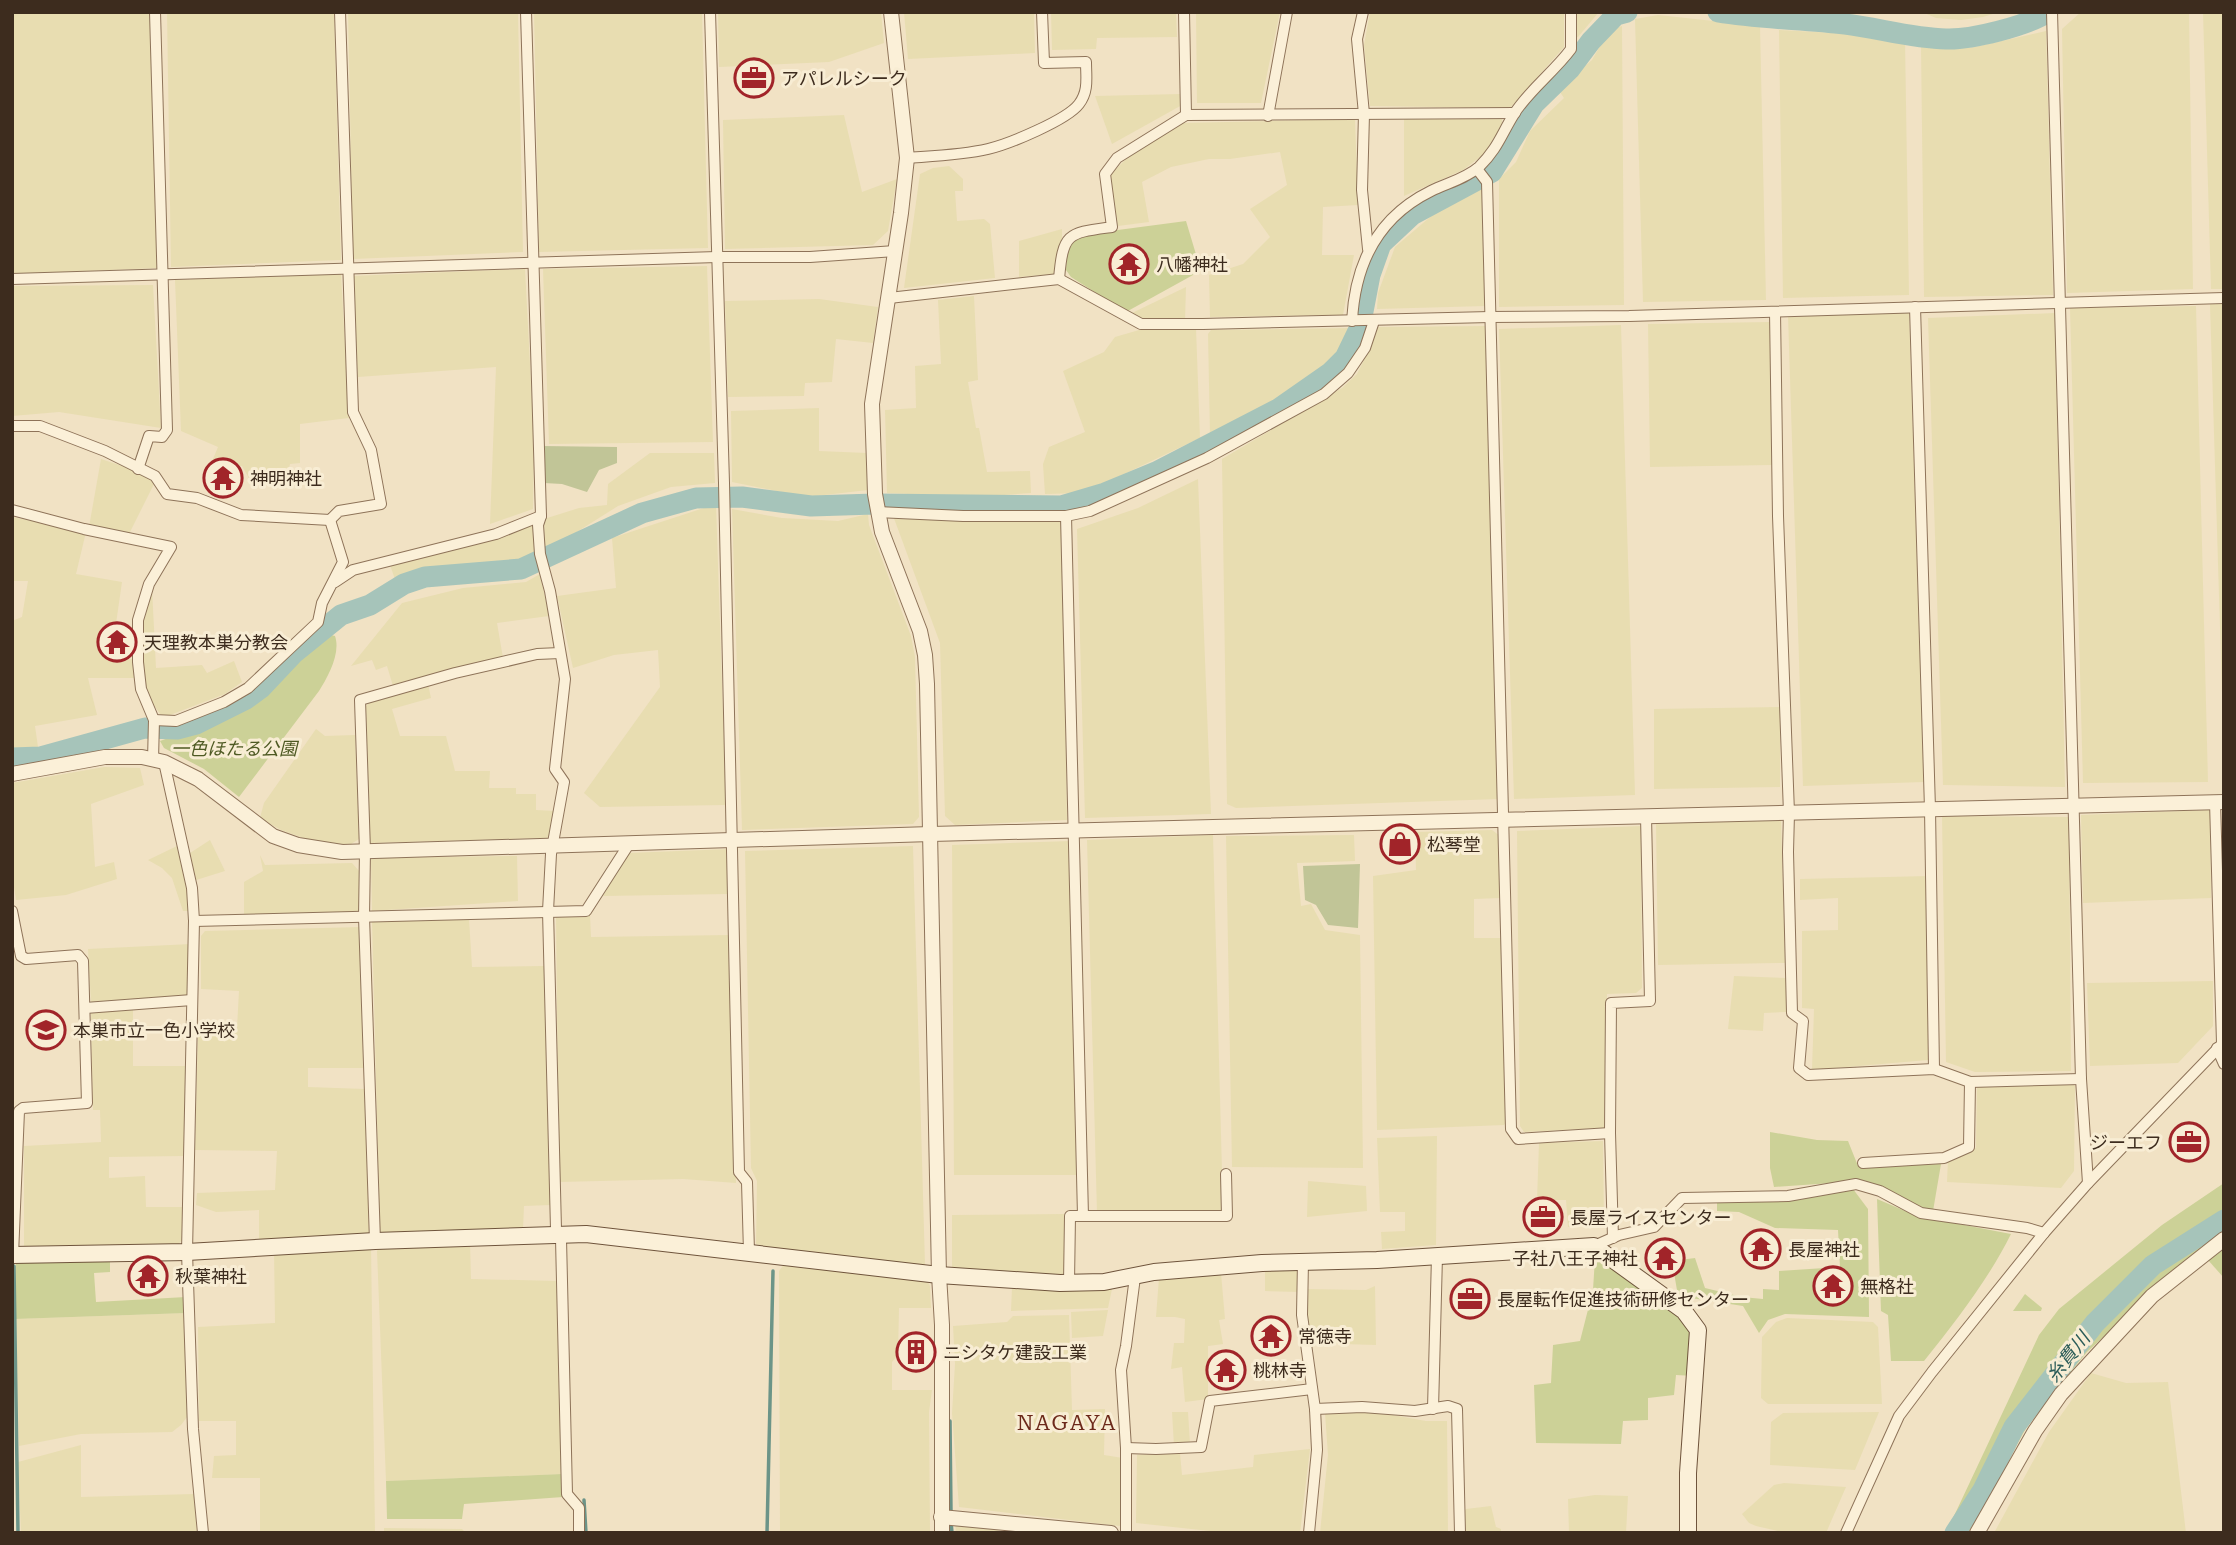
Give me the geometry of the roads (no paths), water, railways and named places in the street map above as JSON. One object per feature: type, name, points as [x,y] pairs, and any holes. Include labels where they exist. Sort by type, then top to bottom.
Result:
[{"type":"main road","points":[[13,1255],[187,1252],[374,1241],[586,1234],[939,1275],[1011,1282],[1069,1283],[1104,1282],[1154,1272],[1303,1261],[1594,1246],[1684,1311],[1698,1330],[1688,1473],[1688,1533]]},
{"type":"street","points":[[138,469],[149,436],[162,438],[167,430],[155,12]]},
{"type":"street","points":[[12,426],[40,426],[104,451],[155,476],[167,494],[197,498],[241,515],[330,520],[339,511],[381,504],[372,450],[353,412],[340,12]]},
{"type":"street","points":[[526,12],[541,516],[538,525],[540,555],[565,679],[555,769],[564,782],[553,846],[548,911],[556,1229],[561,1239],[567,1494],[579,1508],[579,1533]]},
{"type":"street","points":[[710,12],[739,1172],[747,1182],[749,1252]]},
{"type":"street","points":[[891,12],[907,158],[872,404],[875,494],[882,532],[920,631],[925,655],[929,717],[943,1372],[942,1533]]},
{"type":"street","points":[[907,158],[989,149],[1042,128],[1066,116],[1079,104],[1086,89],[1086,62],[1044,63],[1042,12]]},
{"type":"street","points":[[1184,12],[1186,116]]},
{"type":"street","points":[[1268,116],[1287,12]]},
{"type":"street","points":[[1363,12],[1357,39],[1364,114],[1362,190],[1368,250]]},
{"type":"street","points":[[1352,321],[1359,274],[1368,250],[1381,230],[1401,209],[1478,170],[1503,139],[1515,113],[1571,50],[1570,12]]},
{"type":"street","points":[[2052,12],[2072,806],[2081,1079],[2088,1183]]},
{"type":"street","points":[[1059,279],[1061,254],[1066,241],[1075,232],[1112,227],[1105,173],[1117,158],[1186,116],[1515,113]]},
{"type":"street","points":[[1478,170],[1487,182],[1511,1129],[1518,1139],[1610,1133]]},
{"type":"street","points":[[12,279],[717,257],[810,257],[895,251]]},
{"type":"street","points":[[889,298],[1059,279],[1141,324],[1775,312],[2224,298]]},
{"type":"street","points":[[1915,307],[1930,809],[1934,1069]]},
{"type":"street","points":[[1775,312],[1792,1013],[1803,1021],[1799,1068],[1808,1075],[1934,1069],[1970,1082],[2081,1079]]},
{"type":"street","points":[[877,512],[963,516],[1066,516],[1090,511],[1207,458],[1324,394],[1348,373],[1365,348],[1374,321]]},
{"type":"street","points":[[12,510],[84,529],[171,547],[149,584],[138,620],[141,689],[154,720],[159,761],[192,888],[194,921],[187,1252],[193,1429],[203,1533]]},
{"type":"street","points":[[333,583],[353,570],[496,534],[541,516]]},
{"type":"street","points":[[1066,516],[1083,1216]]},
{"type":"street","points":[[154,720],[176,721],[224,702],[248,688],[318,622],[322,603],[343,562],[330,520]]},
{"type":"street","points":[[374,1241],[360,700],[455,673],[537,654],[560,653]]},
{"type":"street","points":[[12,775],[105,757],[128,756],[159,761],[198,779],[273,836],[318,850],[365,851],[2219,802],[2221,1044],[2224,1064]]},
{"type":"street","points":[[1613,1238],[1610,1133],[1611,1003],[1650,1001],[1646,816]]},
{"type":"street","points":[[194,921],[586,911],[629,844]]},
{"type":"street","points":[[12,911],[21,956],[26,959],[78,955],[83,961],[87,1104],[23,1108],[19,1111],[13,1255]]},
{"type":"street","points":[[85,1009],[192,1000]]},
{"type":"street","points":[[1846,1533],[1899,1416],[2044,1233],[2221,1044]]},
{"type":"street","points":[[1863,1163],[1944,1158],[1969,1147],[1970,1082]]},
{"type":"street","points":[[1069,1283],[1070,1216],[1227,1216],[1226,1174]]},
{"type":"street","points":[[1594,1246],[1654,1227],[1682,1198],[1788,1196],[1856,1184],[1880,1191],[1921,1213],[2027,1228],[2044,1233]]},
{"type":"street","points":[[1977,1533],[2035,1431],[2076,1376],[2152,1296],[2224,1239]]},
{"type":"street","points":[[1433,1409],[1437,1256]]},
{"type":"street","points":[[1303,1261],[1302,1315],[1315,1409],[1317,1450],[1308,1533]]},
{"type":"street","points":[[1126,1533],[1126,1447],[1121,1370],[1135,1277]]},
{"type":"street","points":[[1126,1447],[1201,1447],[1210,1401],[1312,1389]]},
{"type":"street","points":[[1315,1409],[1362,1407],[1415,1411],[1448,1406],[1457,1409],[1460,1533]]},
{"type":"street","points":[[941,1517],[1111,1533]]},
{"type":"waterway","points":[[12,758],[40,757],[145,728],[177,729],[196,724],[246,699],[261,688],[294,653],[341,615],[370,605],[404,584],[425,577],[521,569],[642,513],[696,498],[742,497],[811,506],[1061,506],[1105,493],[1156,472],[1278,409],[1331,372],[1345,358],[1360,327],[1370,275],[1381,244],[1412,215],[1492,172],[1534,104],[1570,69],[1591,41],[1616,15],[1627,12]]},
{"type":"waterway","points":[[1718,12],[1845,24],[1946,39],[1998,31],[2048,12]]},
{"type":"waterway","name":"糸貫川","points":[[1955,1533],[1983,1490],[2014,1427],[2095,1323],[2153,1265],[2224,1220]]},
{"type":"waterway","points":[[14,1266],[18,1533]]},
{"type":"waterway","points":[[767,1533],[773,1271]]},
{"type":"waterway","points":[[950,1421],[951,1513]]},
{"type":"waterway","points":[[584,1500],[586,1533]]},
{"type":"waterway","points":[[951,1521],[952,1533]]},
{"type":"place","name":"アパレルシーク","points":[[754,78]]},
{"type":"place","name":"八幡神社","points":[[1129,264]]},
{"type":"place","name":"神明神社","points":[[223,478]]},
{"type":"place","name":"天理教本巣分教会","points":[[117,642]]},
{"type":"place","name":"松琴堂","points":[[1400,844]]},
{"type":"place","name":"本巣市立一色小学校","points":[[46,1030]]},
{"type":"place","name":"ジーエフ","points":[[2189,1142]]},
{"type":"place","name":"長屋ライスセンター","points":[[1543,1217]]},
{"type":"place","name":"長屋神社","points":[[1761,1249]]},
{"type":"place","name":"子社八王子神社","points":[[1665,1258]]},
{"type":"place","name":"秋葉神社","points":[[148,1276]]},
{"type":"place","name":"無格社","points":[[1833,1286]]},
{"type":"place","name":"長屋転作促進技術研修センター","points":[[1470,1299]]},
{"type":"place","name":"常徳寺","points":[[1271,1336]]},
{"type":"place","name":"ニシタケ建設工業","points":[[916,1352]]},
{"type":"place","name":"桃林寺","points":[[1226,1370]]},
{"type":"district","name":"NAGAYA","points":[[1067,1423]]},
{"type":"park label","name":"一色ほたる公園","points":[[234,748]]}]
